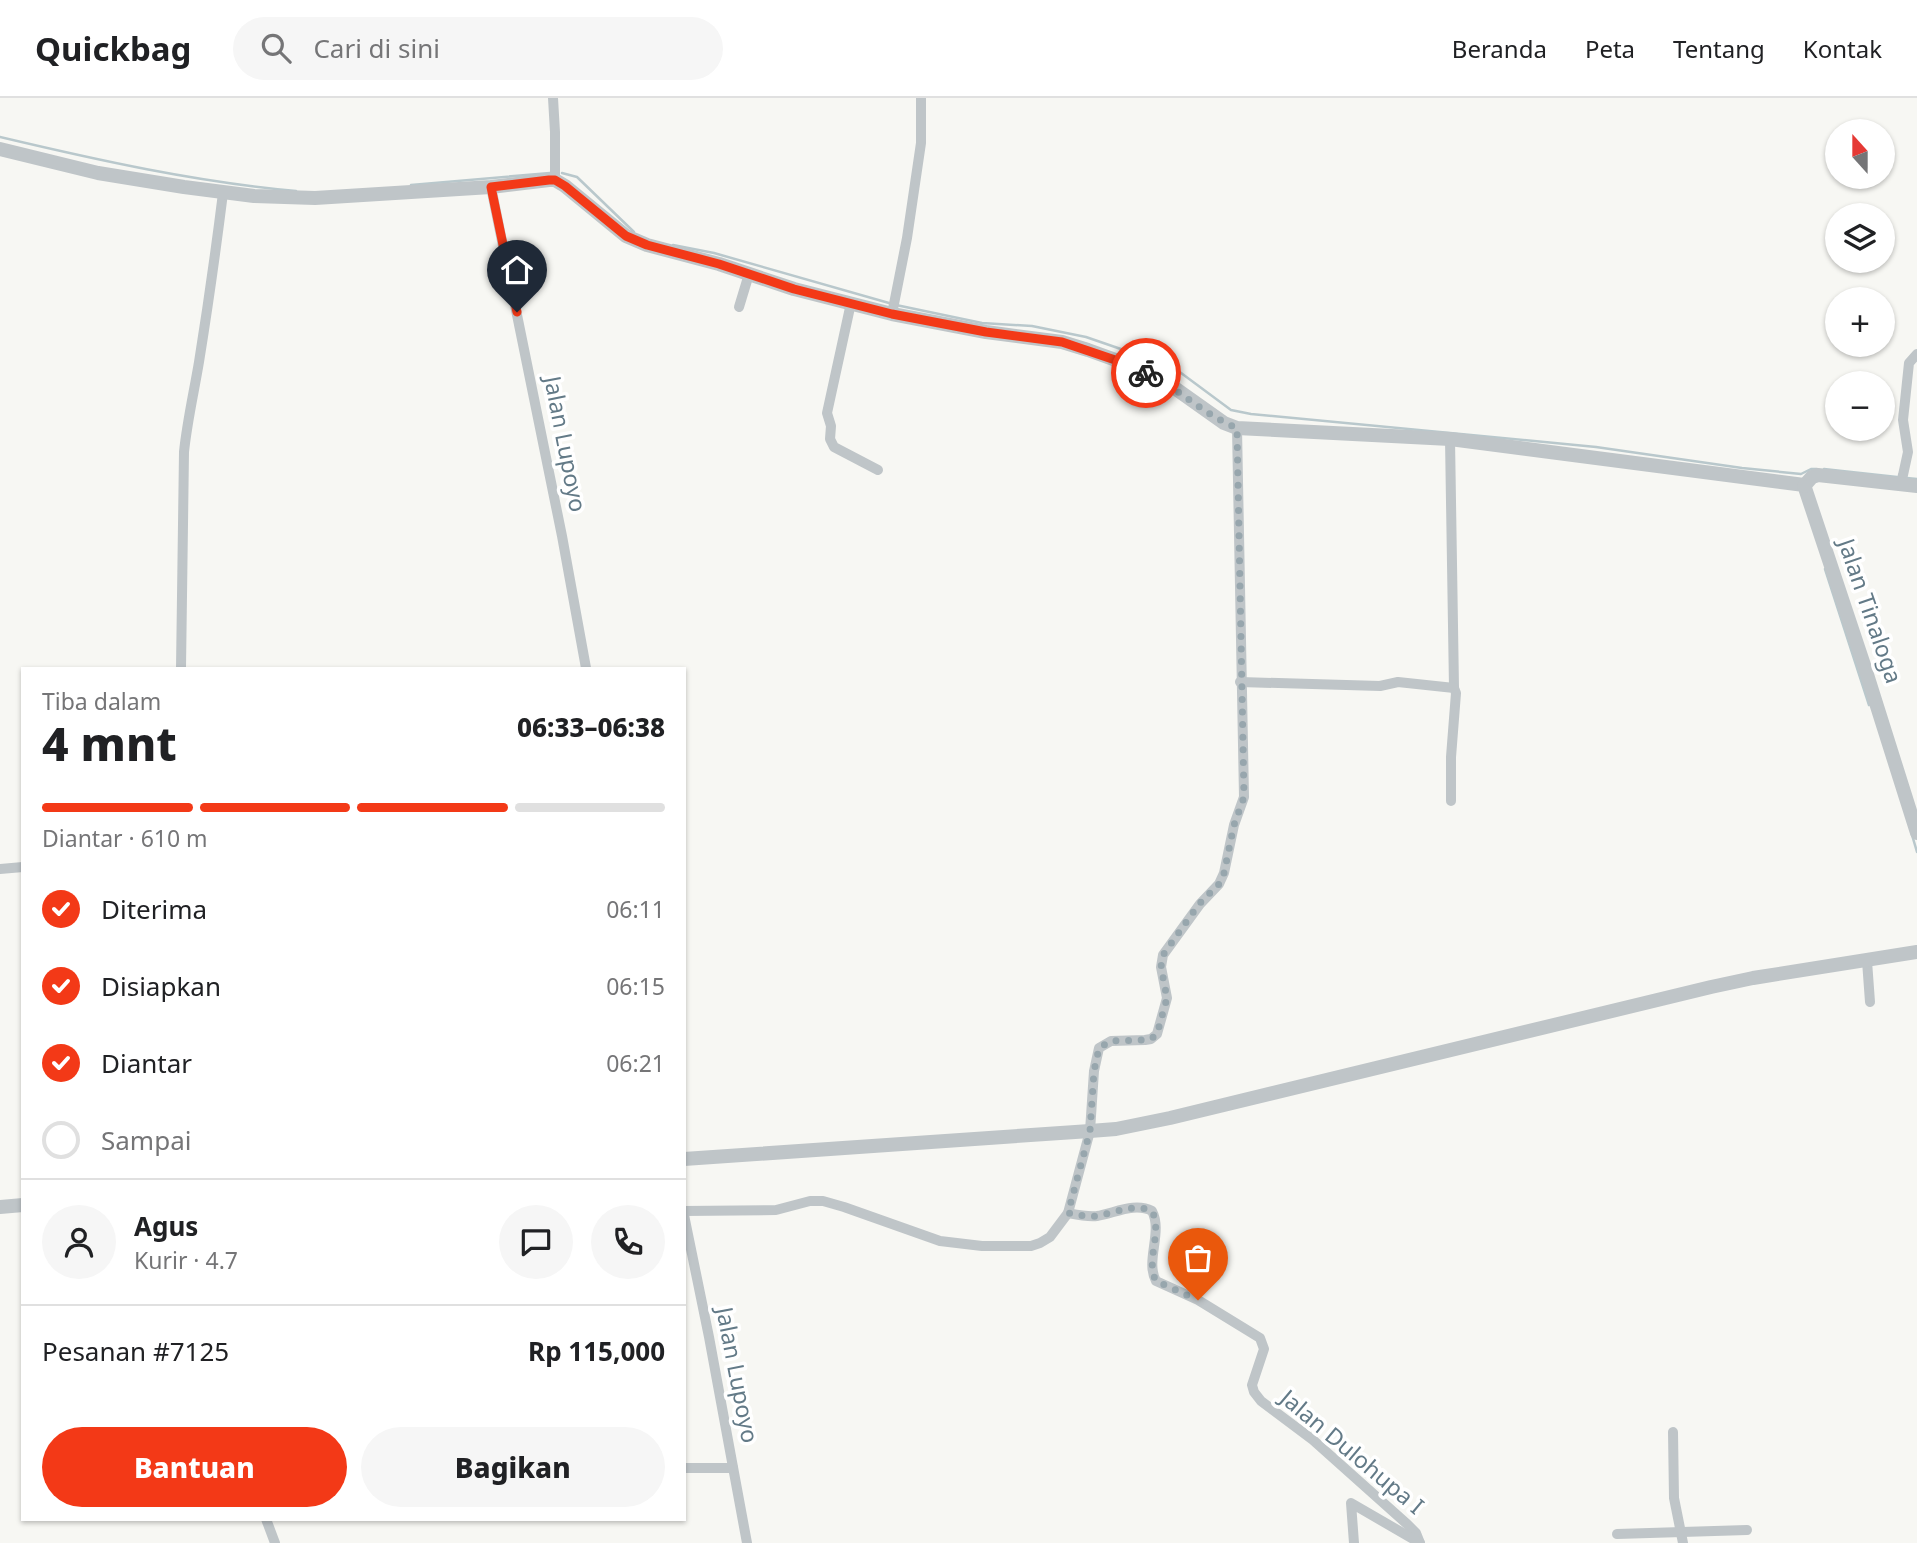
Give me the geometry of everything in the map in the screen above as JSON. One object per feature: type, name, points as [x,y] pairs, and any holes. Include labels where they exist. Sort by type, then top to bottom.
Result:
[{"type":"street","points":[[553,98],[555,180]]},
{"type":"street","points":[[894,308],[921,142],[921,98]]},
{"type":"street","points":[[0,149],[98,173],[254,196],[315,198],[555,180],[613,226],[638,242],[850,308],[894,308],[986,332],[1062,342],[1088,350],[1169,384],[1224,423],[1237,428],[1450,439],[1804,482],[1818,475],[1902,479],[1917,486]]},
{"type":"street","name":"Jalan Lupoyo","points":[[498,186],[586,667]]},
{"type":"street","points":[[181,667],[184,452],[214,272],[223,192]]},
{"type":"street","points":[[739,307],[748,278]]},
{"type":"street","points":[[850,308],[827,413],[831,426],[830,439],[837,450],[878,470]]},
{"type":"street","points":[[1902,479],[1908,452],[1903,420],[1907,378],[1909,363],[1917,354]]},
{"type":"street","points":[[686,1213],[776,1210],[810,1201],[823,1202],[940,1241],[982,1246],[1031,1246],[1046,1240],[1068,1213],[1090,1131],[1094,1071],[1099,1048],[1111,1041],[1145,1040],[1157,1034],[1167,998],[1161,967],[1163,955],[1199,904],[1219,884],[1244,797],[1237,428]]},
{"type":"street","points":[[1450,439],[1456,693],[1451,801]]},
{"type":"street","name":"Jalan Tinaloga","points":[[1804,482],[1911,798],[1917,833]]},
{"type":"street","points":[[1240,682],[1380,686],[1398,682],[1454,688]]},
{"type":"street","points":[[0,869],[21,867]]},
{"type":"street","points":[[686,1159],[1090,1131],[1150,1122],[1711,987],[1917,952]]},
{"type":"street","points":[[1867,961],[1870,1002]]},
{"type":"street","points":[[0,1208],[21,1205]]},
{"type":"street","name":"Jalan Dulohupa I","points":[[1068,1213],[1090,1216],[1137,1208],[1152,1211],[1156,1227],[1153,1268],[1156,1281],[1198,1300],[1260,1338],[1264,1349],[1252,1388],[1261,1401],[1335,1459],[1407,1524],[1416,1533],[1420,1543]]},
{"type":"street","name":"Jalan Lupoyo","points":[[686,1223],[747,1543]]},
{"type":"street","points":[[1673,1432],[1675,1498],[1682,1538]]},
{"type":"street","points":[[686,1468],[733,1468]]},
{"type":"street","points":[[1354,1543],[1352,1503],[1420,1543]]},
{"type":"street","points":[[267,1521],[275,1543]]},
{"type":"street","points":[[1616,1534],[1682,1538],[1747,1530]]},
{"type":"waterway","points":[[0,137],[184,176],[296,191]]},
{"type":"waterway","points":[[411,185],[550,173]]},
{"type":"waterway","points":[[562,173],[577,177],[634,232]]},
{"type":"waterway","points":[[673,245],[714,253],[889,303]]},
{"type":"waterway","points":[[896,305],[982,323],[1032,326],[1086,337],[1173,367],[1231,410],[1251,414],[1596,447],[1801,474],[1817,469]]},
{"type":"waterway","points":[[1824,469],[1897,477]]},
{"type":"waterway","points":[[1907,478],[1917,479]]},
{"type":"waterway","points":[[1825,569],[1869,705]]},
{"type":"waterway","points":[[1912,835],[1917,852]]},
{"type":"way so far","points":[[1146,373],[1169,384],[1224,423],[1237,428],[1244,797],[1219,884],[1199,904],[1163,955],[1161,967],[1167,998],[1157,1034],[1145,1040],[1111,1041],[1099,1048],[1094,1071],[1090,1131],[1068,1213],[1090,1216],[1137,1208],[1152,1211],[1156,1227],[1154,1278],[1198,1300]]},
{"type":"route","points":[[517,312],[491,187],[555,180],[626,236],[647,245],[719,264],[794,289],[892,314],[986,332],[1062,342],[1146,373]]}]
